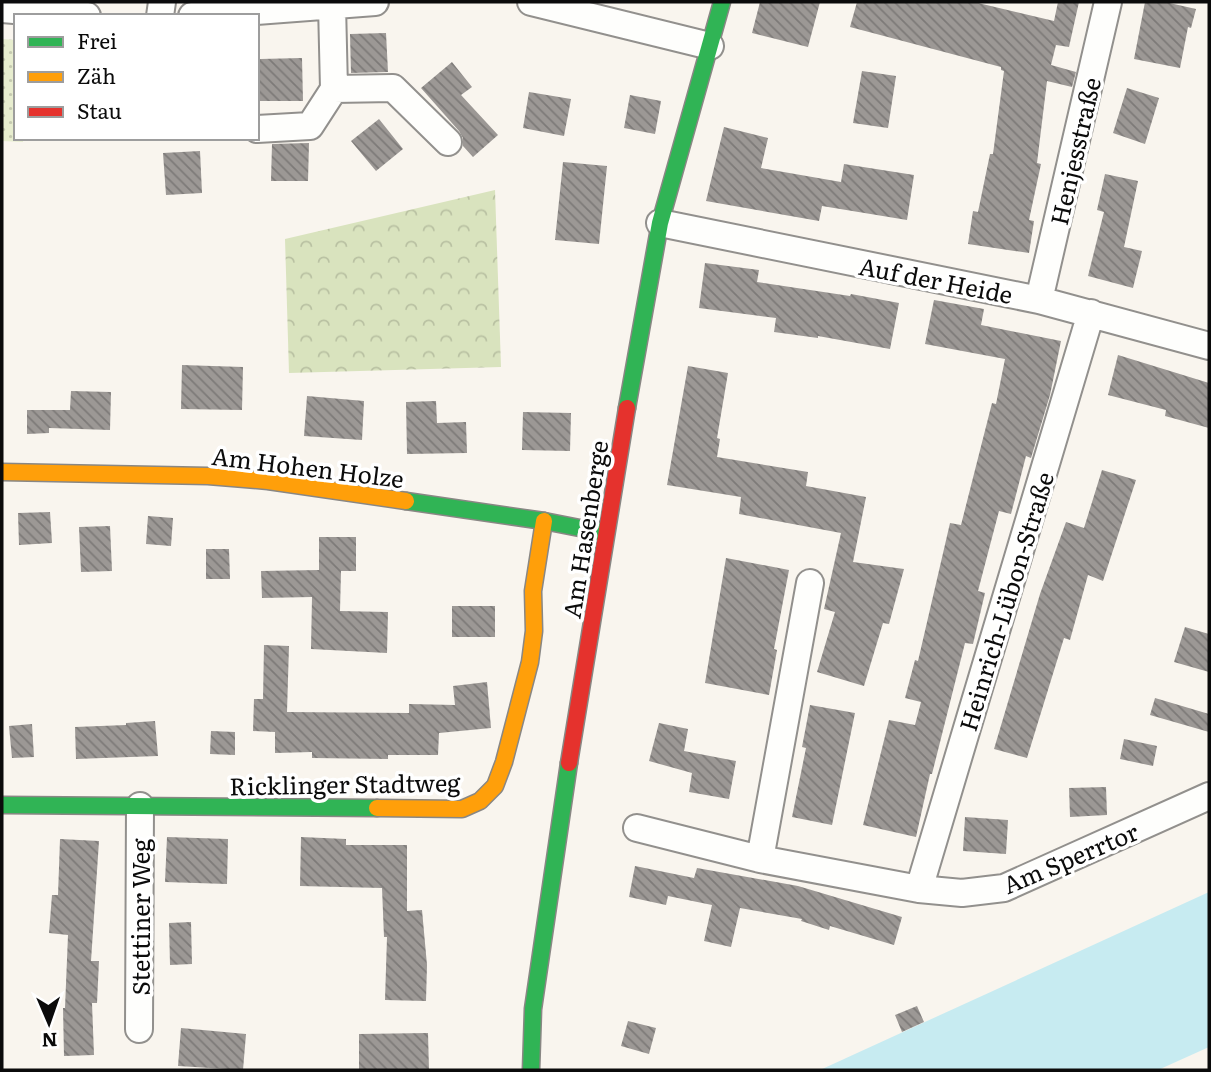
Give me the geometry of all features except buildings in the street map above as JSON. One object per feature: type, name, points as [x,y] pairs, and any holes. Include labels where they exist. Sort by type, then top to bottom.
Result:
[{"type":"street","points":[[217,14],[375,2]]},
{"type":"street","points":[[530,2],[710,46]]},
{"type":"street","name":"Am Hasenberge","points":[[531,1070],[533,1009],[548,899],[605,533],[660,223],[722,2]]},
{"type":"street","name":"Henjesstraße","points":[[1039,300],[1108,2]]},
{"type":"street","points":[[259,129],[310,126],[334,89],[331,5]]},
{"type":"street","points":[[2,9],[63,14]]},
{"type":"street","points":[[334,89],[393,88],[448,142]]},
{"type":"street","name":"Auf der Heide","points":[[660,223],[1039,300],[1209,346]]},
{"type":"street","name":"Heinrich-Lübon-Straße","points":[[919,889],[1091,313]]},
{"type":"street","name":"Am Hohen Holze","points":[[2,472],[208,476],[268,481],[544,521],[605,533]]},
{"type":"street","name":"Ricklinger Stadtweg","points":[[2,805],[463,809],[480,801],[495,786],[505,762],[530,662],[534,631],[533,591],[544,521]]},
{"type":"street","points":[[760,859],[810,583]]},
{"type":"street","name":"Am Sperrtor","points":[[637,828],[760,859],[919,889],[962,893],[1004,888],[1209,796]]},
{"type":"street","name":"Stettiner Weg","points":[[139,1029],[140,806]]},
{"type":"green space","points":[[2,39],[14,40],[14,140],[23,142],[2,141]]},
{"type":"green space","points":[[495,190],[501,367],[289,373],[285,239]]},
{"type":"water","points":[[1209,892],[1209,1047],[1158,1070],[820,1070]]},
{"type":"traffic: fast","points":[[627,408],[660,223],[722,2]]},
{"type":"traffic: fast","points":[[406,501],[544,521],[605,533]]},
{"type":"traffic: fast","points":[[531,1070],[533,1009],[569,763]]},
{"type":"traffic: fast","points":[[2,805],[377,808]]},
{"type":"traffic: slow","points":[[2,472],[208,476],[268,481],[406,501]]},
{"type":"traffic: slow","points":[[377,808],[462,809],[480,801],[495,786],[504,762],[530,662],[534,631],[533,591],[544,521]]},
{"type":"traffic: jam","points":[[569,763],[627,408]]}]
